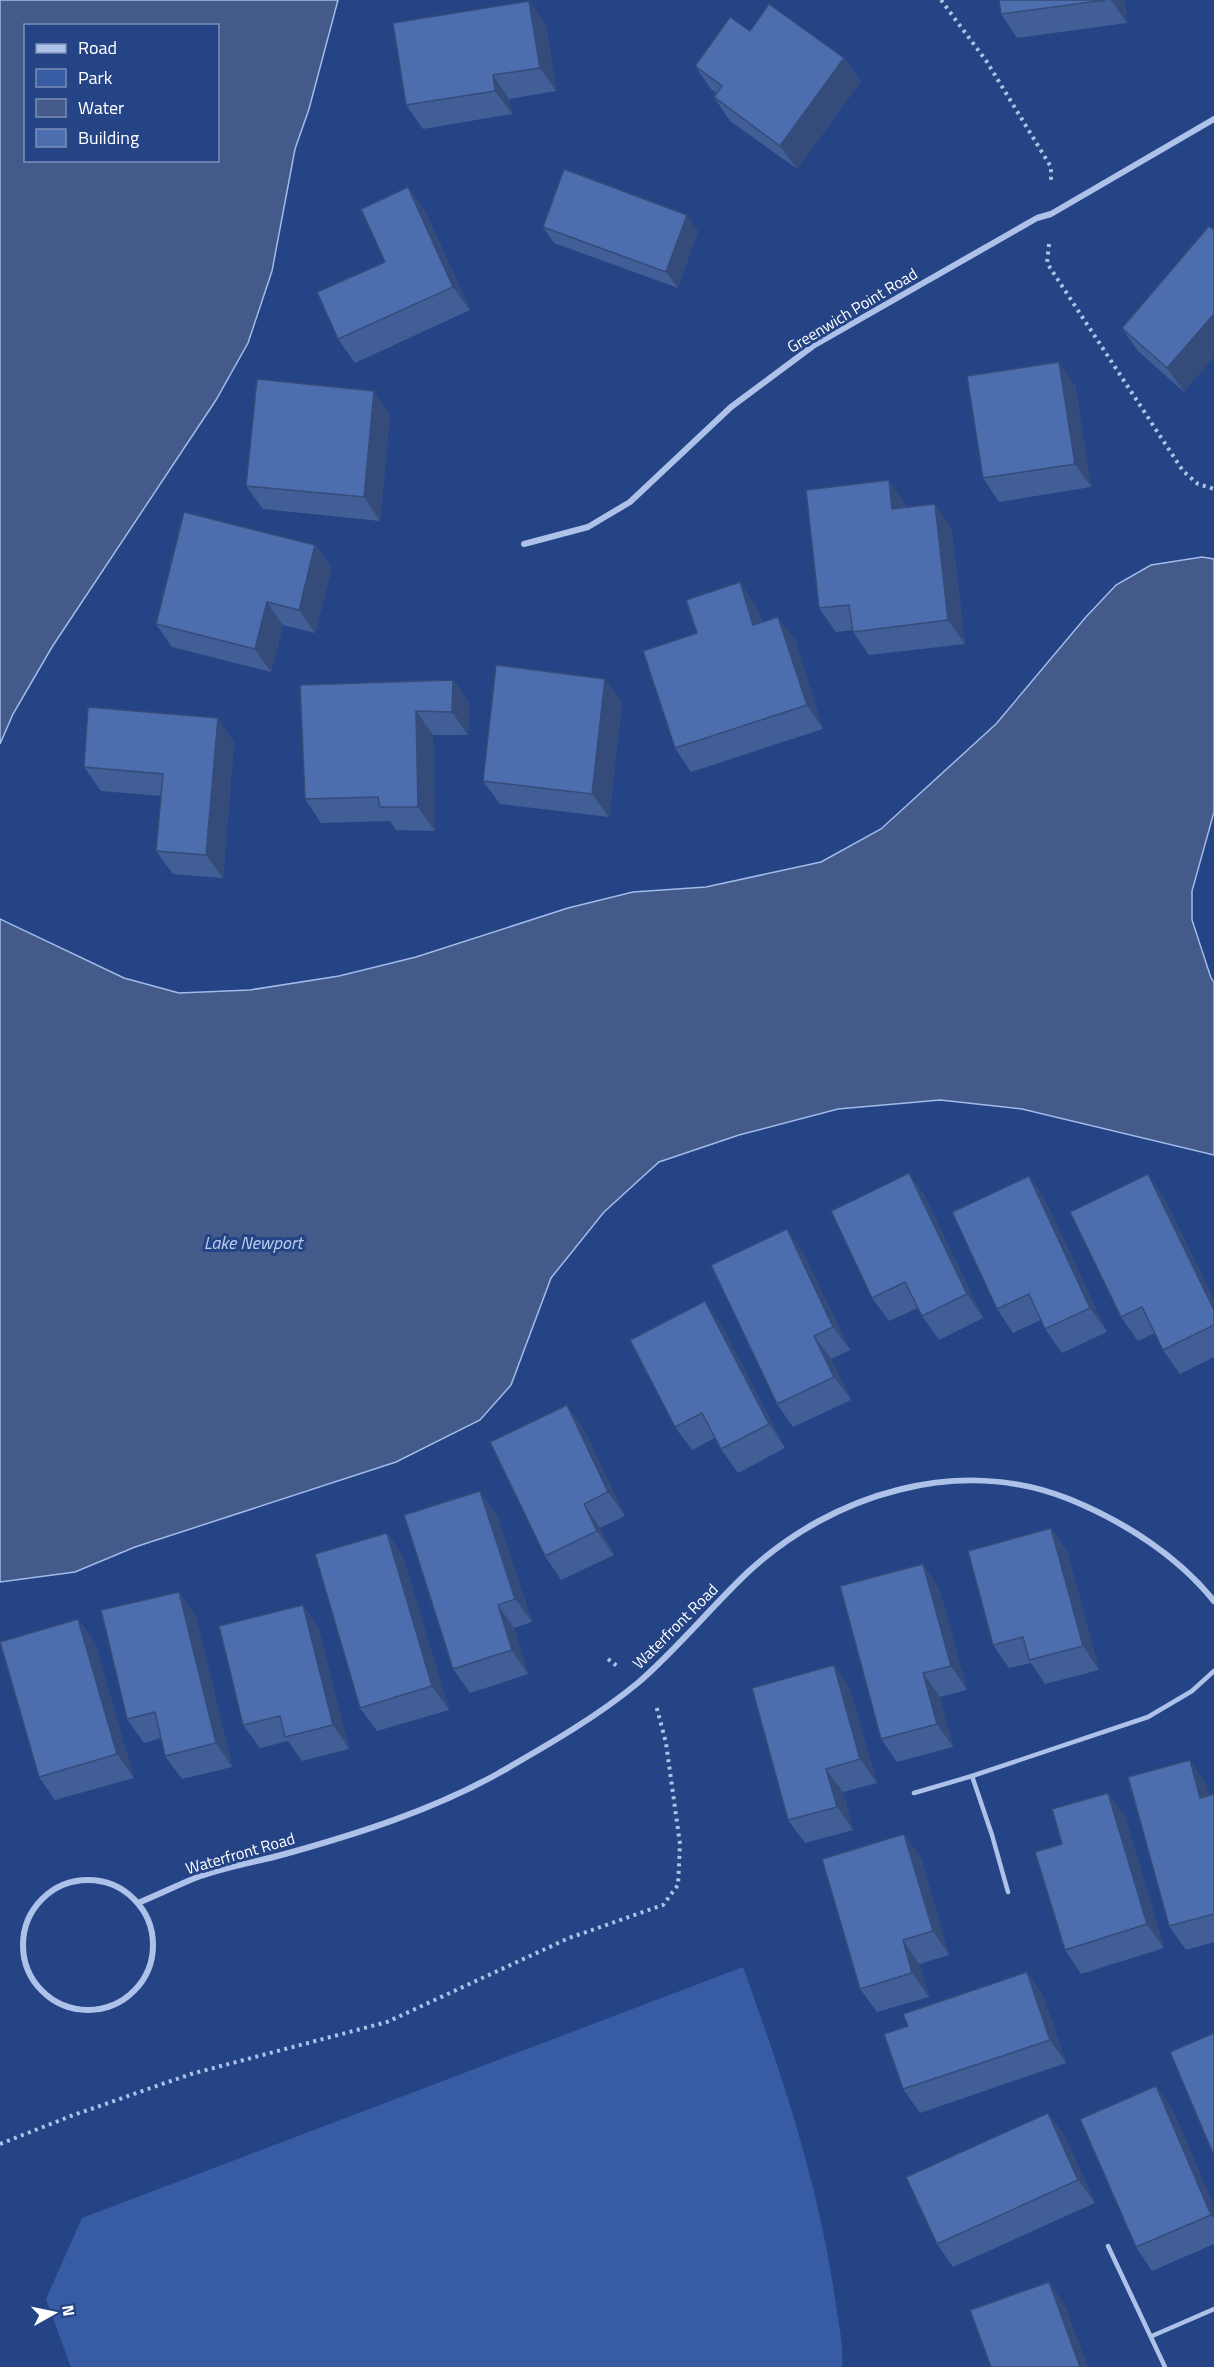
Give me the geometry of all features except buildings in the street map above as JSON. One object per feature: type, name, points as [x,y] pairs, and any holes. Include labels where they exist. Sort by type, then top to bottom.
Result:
[{"type":"street","name":"Greenwich Point Road","points":[[524,543],[588,527],[630,502],[731,407],[813,345],[1037,218],[1051,214],[1214,119]]},
{"type":"street","name":"Waterfront Road","points":[[138,1903],[197,1877],[287,1854],[411,1814],[497,1774],[586,1720],[638,1682],[750,1570],[799,1532],[851,1505],[880,1494],[934,1482],[994,1480],[1051,1492],[1104,1513],[1162,1550],[1214,1601]]},
{"type":"street","points":[[94,1879],[121,1888],[138,1903],[151,1924],[154,1953],[145,1978],[127,1999],[100,2010],[72,2009],[46,1997],[29,1976],[22,1952],[24,1925],[41,1898],[63,1884],[94,1879]]},
{"type":"lane","points":[[914,1793],[1148,1717],[1192,1691],[1214,1671]]},
{"type":"lane","points":[[972,1776],[1008,1892]]},
{"type":"lane","points":[[1108,2246],[1165,2367]]},
{"type":"lane","points":[[1152,2336],[1214,2309]]},
{"type":"path","points":[[941,0],[987,62],[1051,167],[1051,214],[1047,263],[1183,471],[1198,484],[1214,489]]},
{"type":"path","points":[[0,2144],[71,2116],[191,2074],[387,2022],[569,1938],[663,1905],[678,1885],[680,1844],[666,1743],[655,1702],[638,1682],[608,1659]]},
{"type":"green space","points":[[743,1967],[772,2048],[809,2172],[828,2256],[840,2333],[842,2367],[71,2367],[46,2299],[82,2218]]},
{"type":"water","points":[[0,0],[338,0],[309,109],[295,149],[272,271],[248,343],[216,400],[52,647],[13,714],[0,744]]},
{"type":"water","name":"Lake Newport","points":[[1202,557],[1214,559],[1214,812],[1192,891],[1192,920],[1214,982],[1214,1155],[1022,1109],[940,1100],[838,1109],[739,1135],[659,1162],[604,1212],[551,1278],[511,1385],[480,1420],[396,1462],[135,1547],[75,1572],[0,1582],[0,919],[124,978],[179,993],[250,990],[339,976],[416,957],[568,908],[633,892],[706,887],[821,862],[881,829],[996,724],[1085,618],[1116,585],[1151,565]]}]
